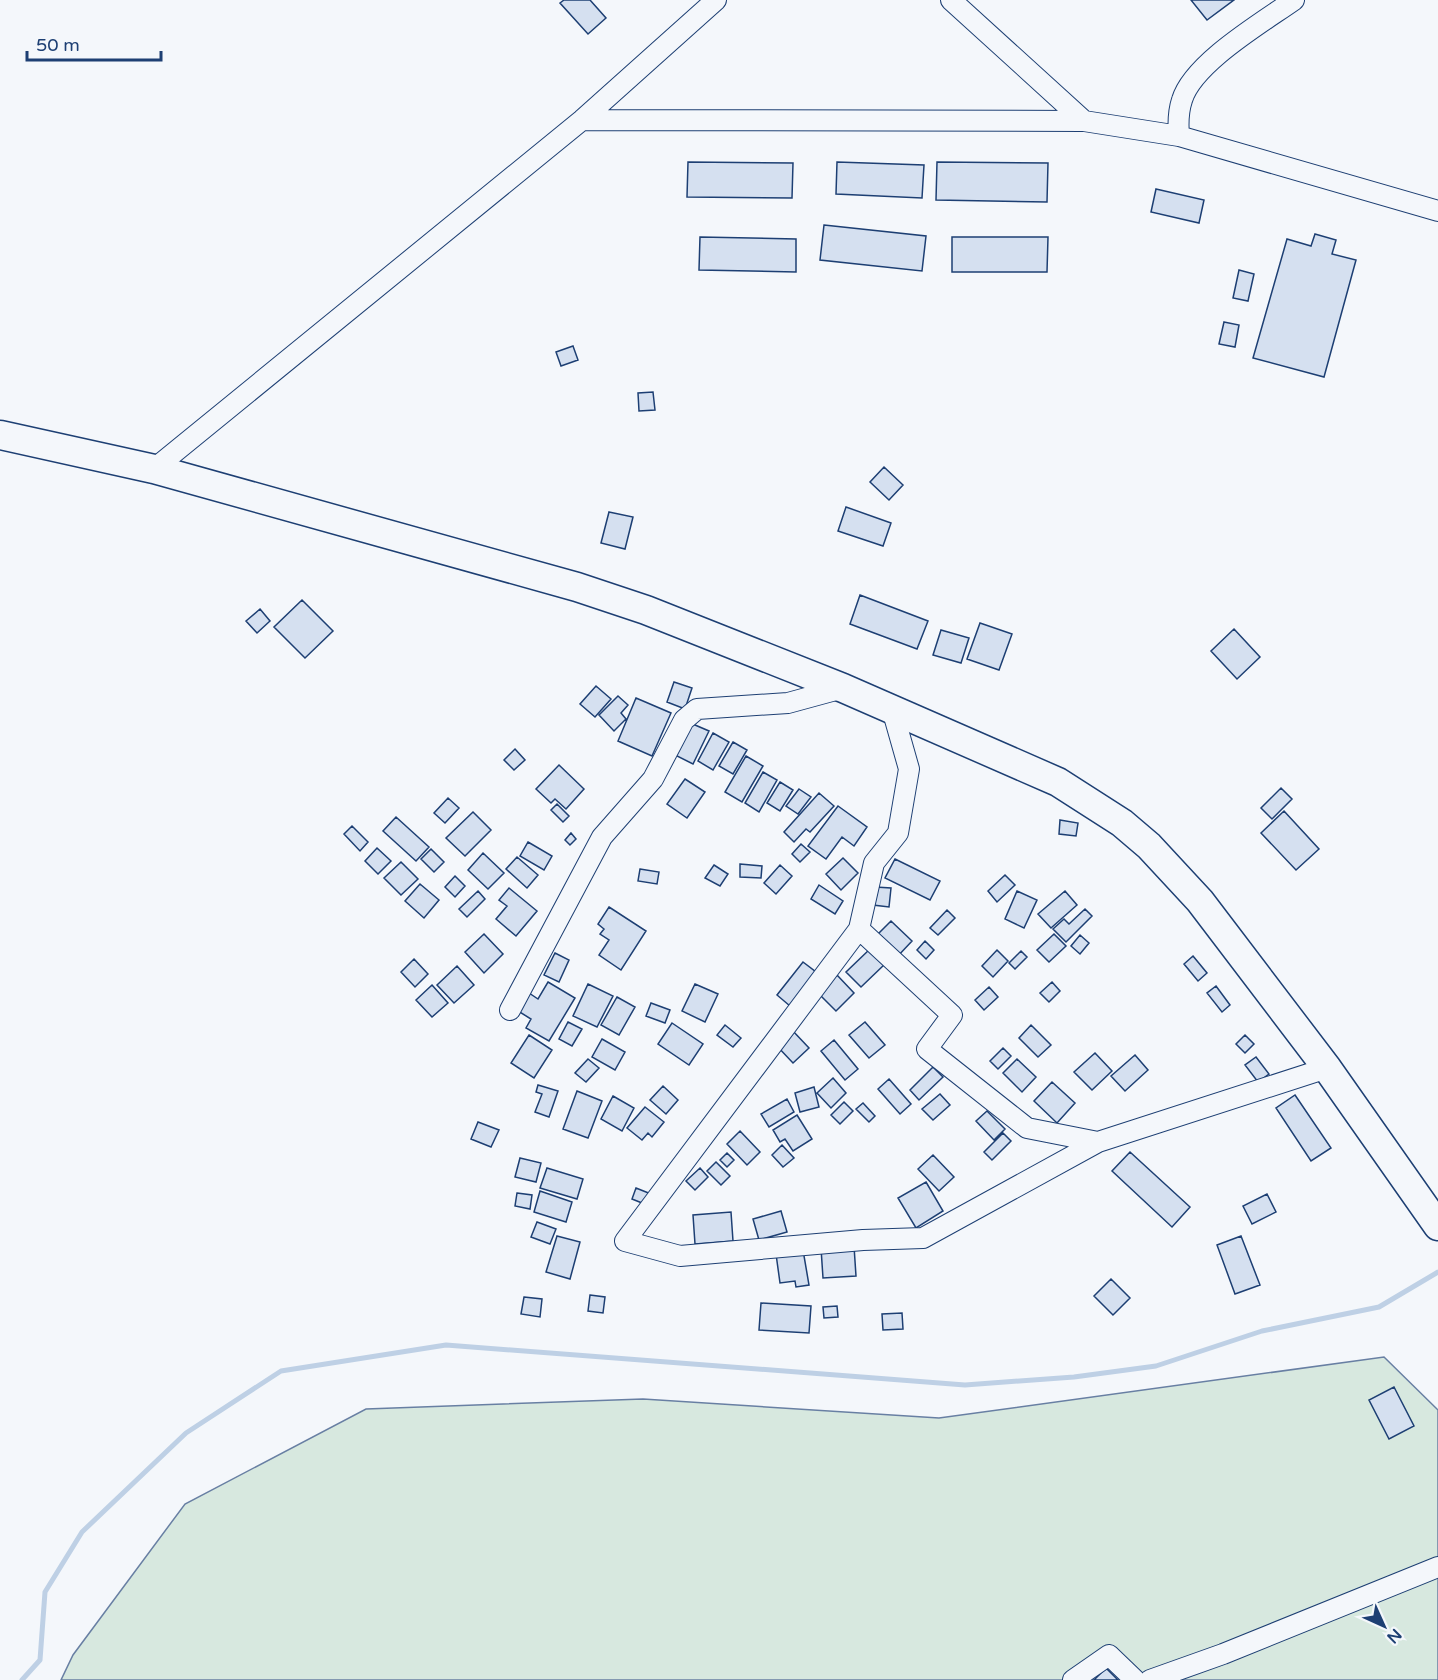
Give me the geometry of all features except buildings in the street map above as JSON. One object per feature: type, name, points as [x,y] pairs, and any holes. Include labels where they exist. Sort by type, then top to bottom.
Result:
[{"type":"highway","points":[[0,435],[154,469],[577,587],[646,610],[843,688],[1058,782],[1088,800],[1140,838],[1200,902],[1327,1068],[1430,1215]]},
{"type":"street","points":[[154,469],[582,120],[716,0]]},
{"type":"street","points":[[951,0],[1084,121]]},
{"type":"street","points":[[1179,136],[1178,119],[1182,97],[1215,56],[1294,0]]},
{"type":"street","points":[[582,120],[1084,121],[1179,136],[1438,211]]},
{"type":"street","points":[[510,1010],[602,837],[653,779],[684,720],[697,709],[788,703],[843,688]]},
{"type":"street","points":[[892,709],[909,769],[898,832],[874,863],[859,929],[625,1241],[680,1256],[863,1240],[923,1238],[1098,1142],[1327,1068]]},
{"type":"street","points":[[859,929],[952,1015],[927,1049],[1027,1128],[1098,1142]]},
{"type":"street","points":[[1150,1680],[1223,1654],[1438,1566]]},
{"type":"street","points":[[1073,1680],[1109,1655],[1135,1680]]},
{"type":"shaded area","points":[[1384,1357],[1438,1410],[1438,1680],[61,1680],[73,1655],[185,1504],[366,1409],[643,1399],[939,1418]]},
{"type":"waterway","points":[[22,1680],[40,1660],[45,1592],[82,1532],[186,1433],[281,1371],[446,1345],[965,1385],[1074,1377],[1156,1366],[1262,1331],[1379,1307],[1438,1272]]}]
